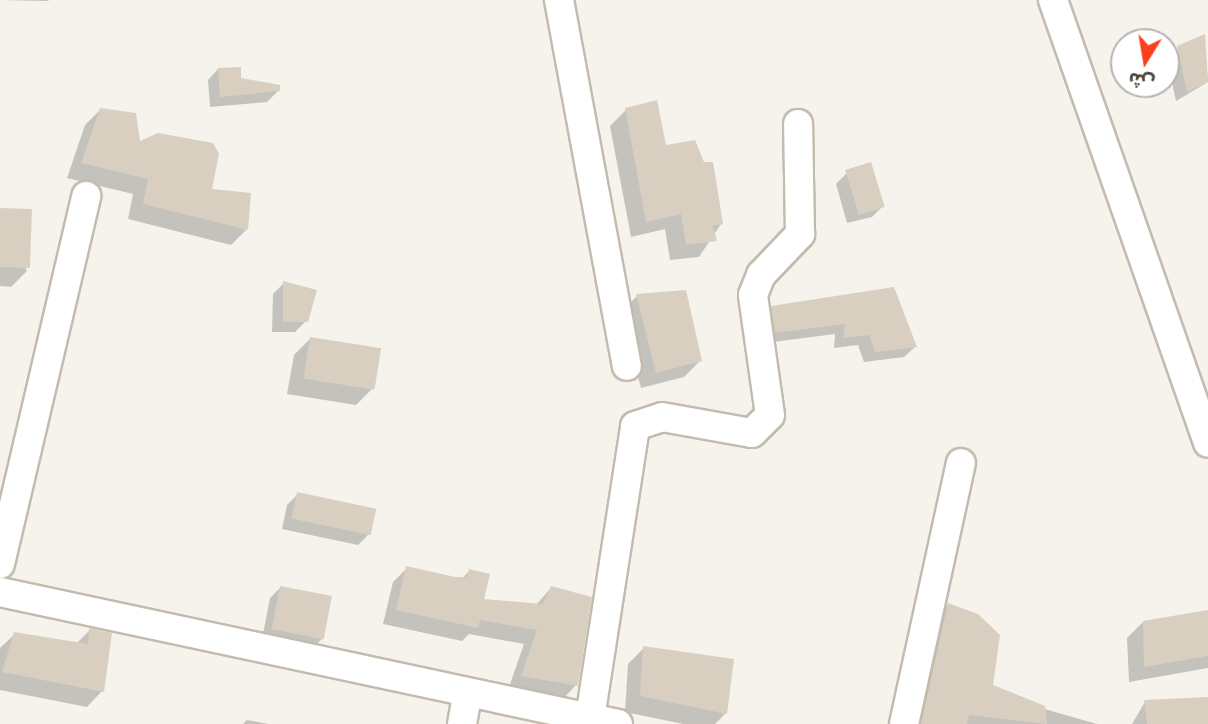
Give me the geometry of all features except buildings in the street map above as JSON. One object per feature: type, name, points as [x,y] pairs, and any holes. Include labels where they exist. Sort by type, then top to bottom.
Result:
[{"type":"street","points":[[559,0],[626,366]]},
{"type":"street","points":[[1054,0],[1208,443]]},
{"type":"street","points":[[590,718],[635,426],[662,418],[752,433],[770,415],[753,295],[761,275],[800,234],[798,124]]},
{"type":"street","points":[[0,564],[86,196]]},
{"type":"street","points":[[904,724],[961,463]]},
{"type":"street","points":[[0,592],[465,710],[590,718],[618,724]]}]
